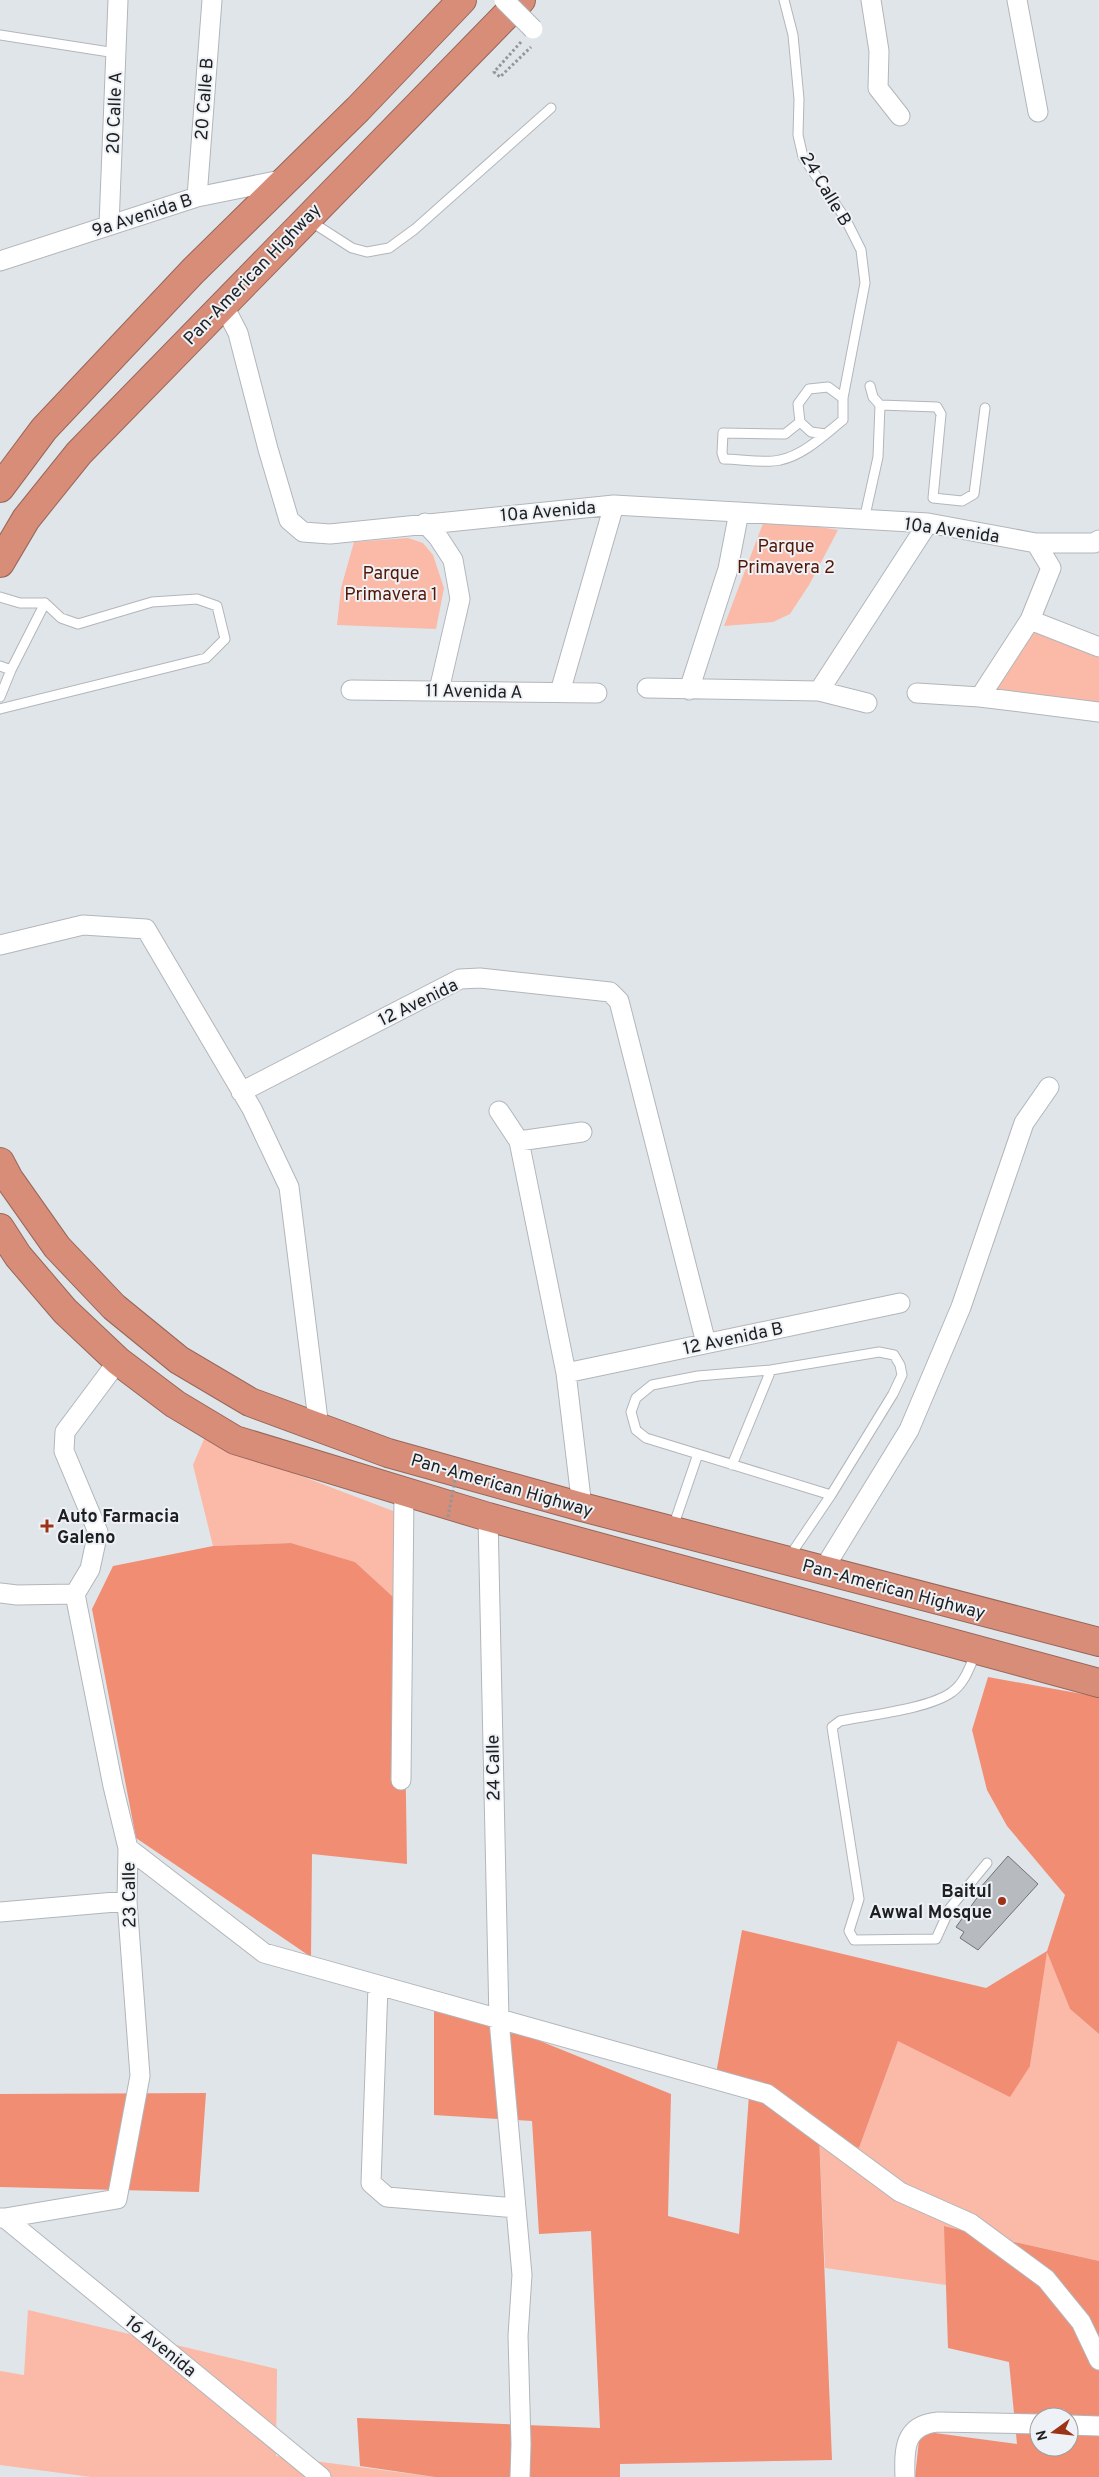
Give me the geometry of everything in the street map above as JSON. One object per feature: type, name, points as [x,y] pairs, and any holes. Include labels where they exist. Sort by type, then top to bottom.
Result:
[{"type":"highway","points":[[0,488],[44,429],[193,271],[358,109],[462,0]]},
{"type":"highway","name":"Pan-American Highway","points":[[0,563],[26,519],[78,453],[521,0]]},
{"type":"highway","points":[[312,213],[296,201],[294,187],[339,141],[358,109]]},
{"type":"highway","name":"Pan-American Highway","points":[[0,1162],[9,1179],[57,1247],[114,1308],[179,1360],[250,1402],[388,1453],[582,1508],[1099,1642]]},
{"type":"highway","name":"Pan-American Highway","points":[[0,1228],[18,1256],[65,1311],[118,1361],[175,1404],[235,1440],[404,1493],[1099,1684]]},
{"type":"street","name":"20 Calle A","points":[[110,225],[118,0]]},
{"type":"street","name":"20 Calle B","points":[[197,197],[212,0]]},
{"type":"street","points":[[504,0],[532,37]]},
{"type":"street","points":[[871,0],[879,51],[878,88],[900,116]]},
{"type":"street","points":[[1017,0],[1038,112]]},
{"type":"street","name":"9a Avenida B","points":[[0,262],[197,197],[287,178]]},
{"type":"street","name":"10a Avenida","points":[[223,304],[238,332],[268,449],[290,520],[303,532],[316,534],[614,505],[928,523],[1036,543],[1094,543],[1099,540]]},
{"type":"street","points":[[560,692],[614,505]]},
{"type":"street","points":[[689,690],[728,568],[739,512]]},
{"type":"street","points":[[425,523],[453,560],[460,599],[438,690]]},
{"type":"street","points":[[819,691],[928,523]]},
{"type":"street","points":[[980,697],[1030,620],[1051,568],[1036,543]]},
{"type":"street","points":[[1030,620],[1099,648]]},
{"type":"street","points":[[647,688],[819,691],[867,703]]},
{"type":"street","name":"11 Avenida A","points":[[350,690],[597,693]]},
{"type":"street","points":[[918,693],[980,697],[1099,712]]},
{"type":"street","points":[[0,945],[83,925],[146,929],[252,1109],[289,1187],[319,1428]]},
{"type":"street","name":"12 Avenida","points":[[241,1092],[460,980],[480,978],[610,992],[619,1001],[706,1343]]},
{"type":"street","points":[[823,1570],[909,1430],[961,1306],[1024,1123],[1049,1087]]},
{"type":"street","points":[[500,1111],[519,1141],[566,1372],[582,1508]]},
{"type":"street","points":[[519,1141],[582,1132]]},
{"type":"street","name":"12 Avenida B","points":[[566,1372],[900,1303]]},
{"type":"street","points":[[0,1593],[17,1595],[75,1594],[90,1570],[98,1532],[64,1451],[65,1432],[118,1361]]},
{"type":"street","points":[[401,1780],[404,1493]]},
{"type":"street","name":"24 Calle","points":[[488,1516],[498,2020],[522,2276],[518,2336],[520,2477]]},
{"type":"street","name":"23 Calle","points":[[2,2218],[117,2199],[140,2076],[127,1901],[128,1848],[113,1786],[75,1594]]},
{"type":"street","points":[[128,1848],[264,1952],[498,2020],[767,2094],[900,2192],[970,2223],[1046,2279],[1081,2322],[1099,2360]]},
{"type":"street","points":[[0,1912],[127,1901]]},
{"type":"street","points":[[378,1986],[371,2183],[387,2197],[516,2208]]},
{"type":"street","name":"16 Avenida","points":[[2,2218],[321,2477]]},
{"type":"street","points":[[905,2477],[905,2447],[912,2434],[924,2424],[938,2422],[1029,2424]]},
{"type":"street","points":[[1079,2425],[1099,2426]]},
{"type":"lane","name":"24 Calle B","points":[[784,0],[793,35],[799,99],[798,135],[803,157],[844,218],[861,250],[866,283],[843,398]]},
{"type":"lane","points":[[0,35],[116,54]]},
{"type":"lane","points":[[312,213],[352,248],[367,252],[389,248],[414,229],[551,108]]},
{"type":"lane","points":[[800,422],[785,434],[732,431],[723,433],[722,454],[724,459],[779,460],[800,452],[826,434],[843,420],[843,398],[828,386],[809,389],[798,404],[800,422],[811,432],[826,434]]},
{"type":"lane","points":[[864,520],[878,457],[880,405],[873,397],[870,386]]},
{"type":"lane","points":[[880,405],[937,407],[941,414],[933,498],[962,501],[974,494],[985,408]]},
{"type":"lane","points":[[0,597],[20,602],[45,603],[61,618],[78,624],[152,602],[198,599],[217,606],[225,639],[206,658],[0,709]]},
{"type":"lane","points":[[0,697],[11,670],[45,603]]},
{"type":"lane","points":[[0,666],[11,670]]},
{"type":"lane","points":[[786,1561],[831,1496],[893,1394],[902,1375],[900,1364],[894,1355],[879,1352],[771,1370],[698,1376],[652,1385],[636,1398],[631,1412],[636,1430],[646,1438],[831,1496]]},
{"type":"lane","points":[[732,1465],[771,1370]]},
{"type":"lane","points":[[672,1531],[698,1454]]},
{"type":"lane","points":[[976,1651],[961,1683],[952,1692],[937,1700],[840,1721],[832,1727],[859,1899],[849,1931],[854,1940],[936,1939],[950,1908],[987,1863]]},
{"type":"path","points":[[532,37],[500,77],[494,72],[532,37]]},
{"type":"path","points":[[448,1517],[458,1464]]},
{"type":"green space","name":"Parque Primavera 2","points":[[765,518],[838,530],[809,585],[790,614],[773,622],[724,626]]},
{"type":"green space","name":"Parque Primavera 1","points":[[408,538],[423,543],[433,555],[444,588],[436,629],[337,625],[341,588],[354,542]]},
{"type":"green space","points":[[1033,626],[1099,652],[1099,708],[990,692]]},
{"type":"green space","points":[[204,1439],[401,1514],[403,1606],[355,1562],[291,1543],[213,1546],[193,1465]]},
{"type":"green space","points":[[1047,1950],[1070,2009],[1099,2034],[1099,2261],[945,2226],[946,2285],[825,2268],[819,2134],[859,2148],[898,2041],[1030,2066]]},
{"type":"green space","points":[[28,2310],[277,2369],[276,2456],[435,2477],[91,2477],[0,2465],[0,2371],[24,2375]]},
{"type":"shaded area","points":[[291,1543],[355,1562],[403,1606],[407,1864],[312,1854],[311,1957],[136,1838],[92,1609],[113,1566],[213,1546]]},
{"type":"shaded area","points":[[988,1677],[1099,1697],[1099,2034],[1070,2009],[1047,1952],[1030,2066],[1010,2097],[898,2041],[859,2148],[819,2134],[832,2460],[620,2464],[620,2477],[435,2477],[360,2466],[357,2418],[600,2428],[591,2231],[539,2234],[532,2121],[434,2115],[434,1998],[671,2094],[668,2216],[739,2234],[750,2081],[716,2074],[742,1930],[986,1988],[1047,1951],[1065,1895],[1007,1826],[987,1790],[972,1730]]},
{"type":"shaded area","points":[[206,2093],[199,2192],[0,2187],[0,2094]]},
{"type":"shaded area","points":[[944,2226],[1099,2261],[1099,2477],[915,2477],[920,2431],[1017,2444],[1009,2362],[948,2348]]},
{"type":"building","name":"Baitul Awwal Mosque","points":[[1008,1856],[1038,1884],[978,1950],[960,1938],[964,1932],[956,1927],[982,1891],[980,1888]]},
{"type":"place","name":"Auto Farmacia Galeno","points":[[47,1526]]},
{"type":"place","name":"Baitul Awwal Mosque","points":[[1002,1901]]}]
